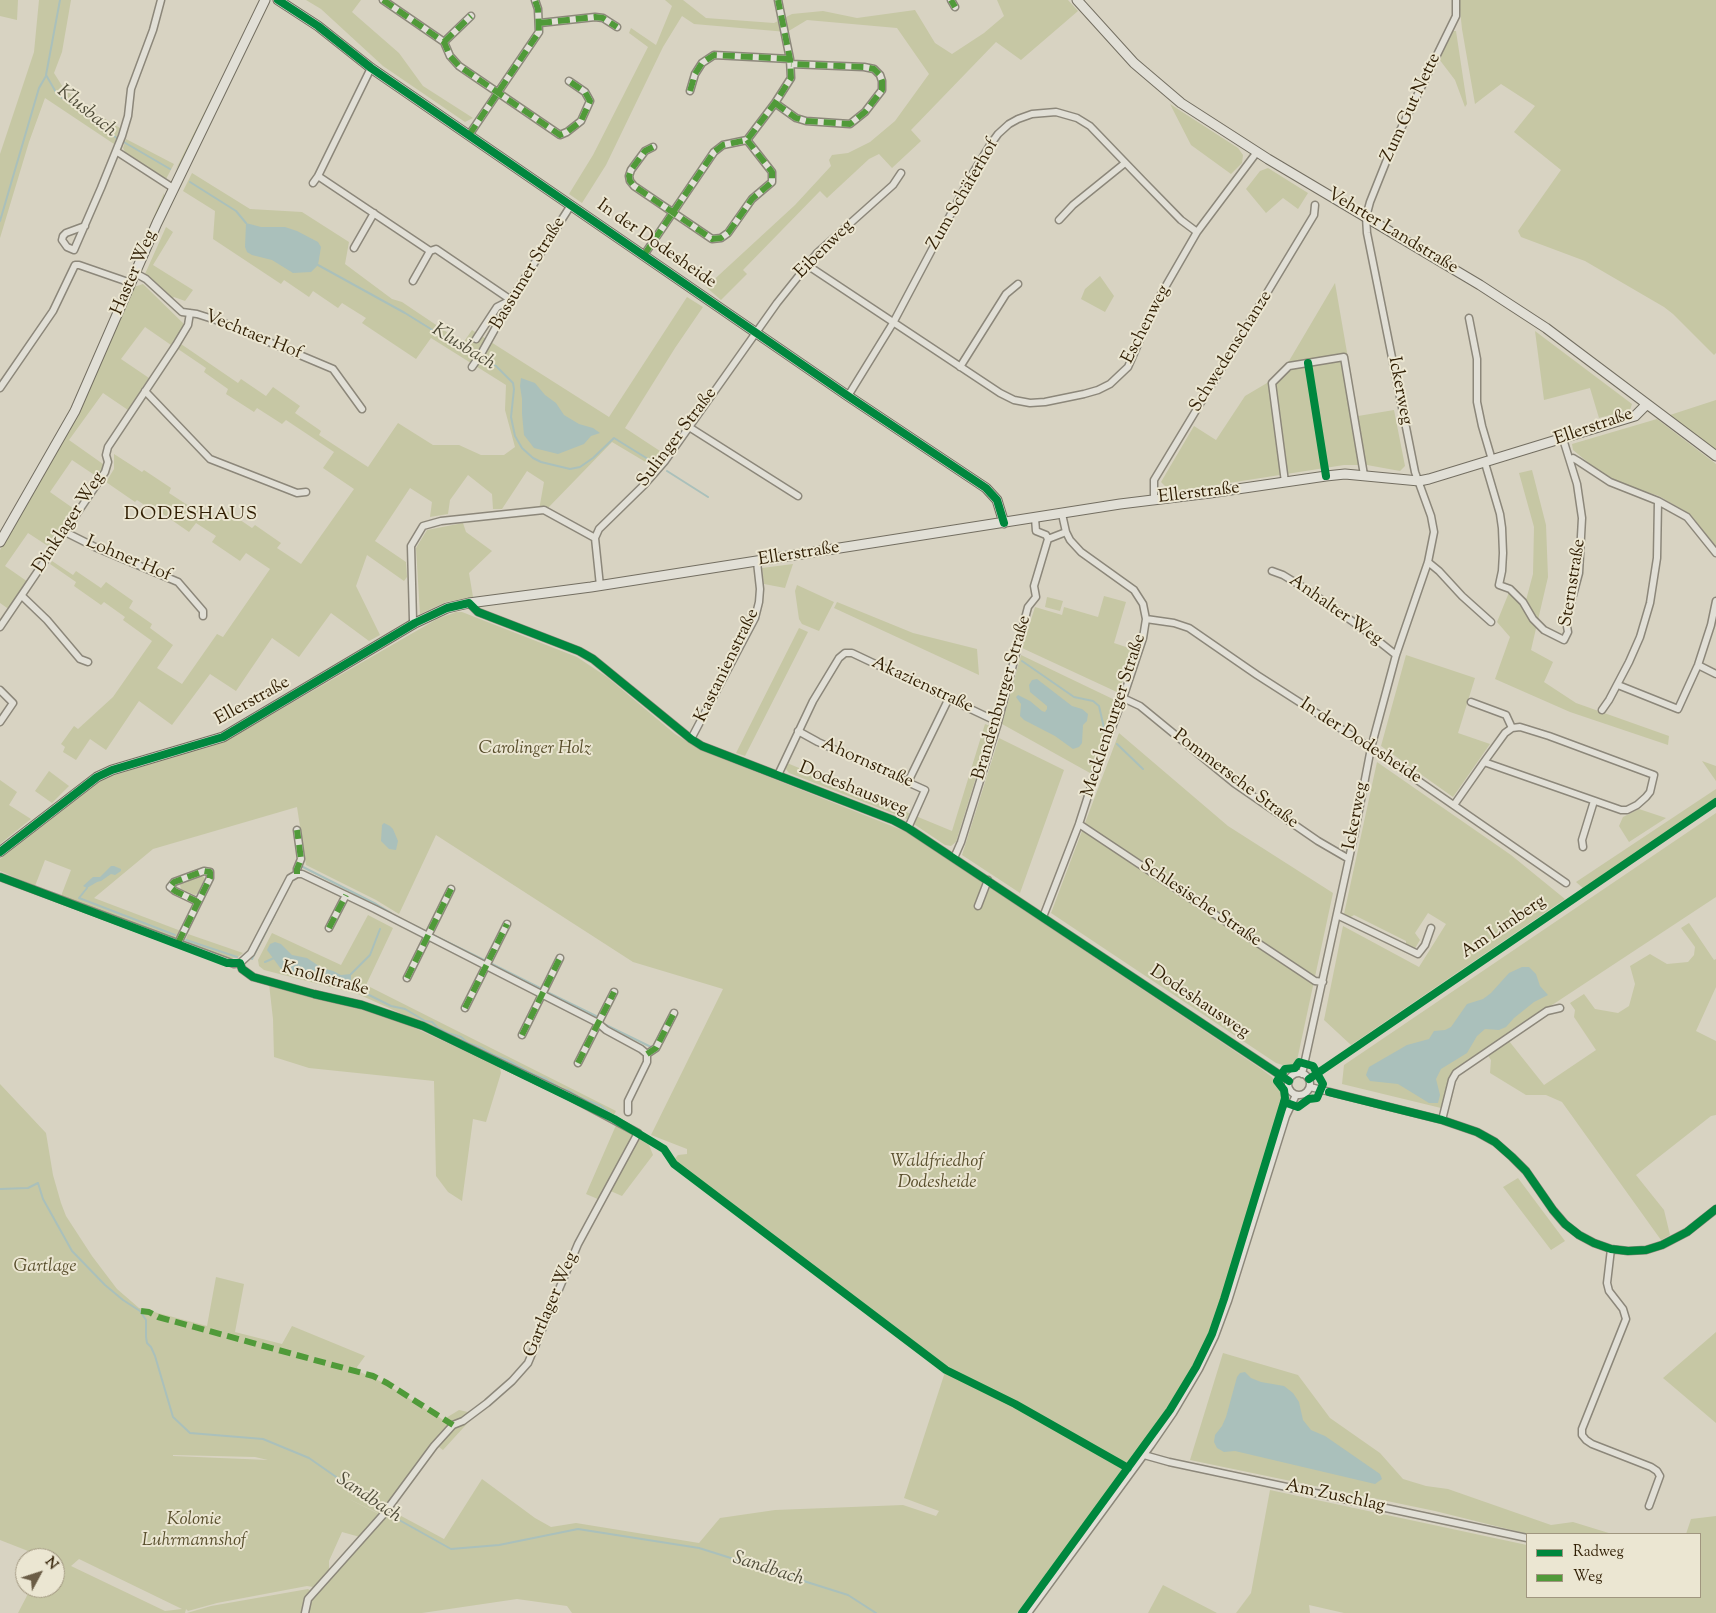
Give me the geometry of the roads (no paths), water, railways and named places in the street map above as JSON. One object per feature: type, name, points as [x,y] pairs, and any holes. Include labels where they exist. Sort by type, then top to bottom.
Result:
[{"type":"street","points":[[85,226],[127,125],[132,89],[162,0]]},
{"type":"street","name":"Haster Weg","points":[[0,542],[75,411],[173,188],[265,0]]},
{"type":"street","name":"In der Dodesheide","points":[[278,0],[318,26],[371,68],[848,396],[986,488],[997,500],[1004,523]]},
{"type":"street","points":[[383,0],[444,42],[450,56],[459,66],[497,94],[560,135],[581,121],[590,101],[585,92],[569,81]]},
{"type":"street","points":[[469,135],[539,32],[540,23],[535,0]]},
{"type":"street","points":[[644,255],[674,214],[714,152],[723,145],[746,140],[775,103],[791,78],[790,62],[778,0]]},
{"type":"street","points":[[951,0],[955,7]]},
{"type":"street","name":"Vehrter Landstraße","points":[[1077,0],[1134,63],[1169,94],[1257,152],[1509,303],[1546,328],[1716,456]]},
{"type":"street","name":"Zum Gut Nette","points":[[1366,217],[1392,147],[1456,16],[1456,0]]},
{"type":"street","points":[[444,42],[471,16]]},
{"type":"street","points":[[540,23],[595,17],[603,18],[617,27]]},
{"type":"street","points":[[690,91],[695,74],[702,63],[714,55],[864,67],[874,69],[880,75],[882,81],[882,90],[865,112],[850,124],[806,121],[796,118],[775,103]]},
{"type":"street","points":[[313,183],[371,68]]},
{"type":"street","name":"Zum Schäferhof","points":[[848,396],[893,323],[971,176],[990,144],[1009,124],[1032,114],[1056,112],[1067,114],[1090,126],[1102,136],[1125,163],[1181,220],[1197,232]]},
{"type":"street","points":[[653,147],[645,151],[632,170],[630,181],[634,186],[712,239],[721,238],[728,233],[752,199],[772,182],[772,172],[746,140]]},
{"type":"street","points":[[116,151],[173,188]]},
{"type":"street","name":"Eschenweg","points":[[807,265],[1000,394],[1014,400],[1030,403],[1084,394],[1110,384],[1128,366],[1156,303],[1197,232],[1257,152]]},
{"type":"street","points":[[1059,220],[1072,205],[1125,163]]},
{"type":"street","name":"Eibenweg","points":[[756,333],[776,303],[807,265],[893,185],[901,173]]},
{"type":"street","points":[[318,176],[430,251]]},
{"type":"street","name":"Bassumer Straße","points":[[472,367],[480,357],[511,300],[571,205]]},
{"type":"street","name":"Schwedenschanze","points":[[1154,500],[1154,480],[1314,215],[1315,205]]},
{"type":"street","points":[[354,248],[374,214]]},
{"type":"street","name":"Ickerweg","points":[[1302,1074],[1371,748],[1396,655],[1428,562],[1434,532],[1415,472],[1367,233],[1366,217]]},
{"type":"street","points":[[413,281],[430,251],[436,249],[511,300],[498,307],[476,340]]},
{"type":"street","points":[[0,388],[53,311],[75,265],[131,283]]},
{"type":"street","name":"Vechtaer Hof","points":[[135,273],[146,279],[177,309],[219,322],[333,369],[362,409]]},
{"type":"street","points":[[960,367],[1006,294],[1018,284]]},
{"type":"street","name":"Dinklager Weg","points":[[0,627],[105,472],[108,462],[106,454],[108,447],[188,325],[190,313]]},
{"type":"street","points":[[1468,318],[1476,359],[1477,402],[1488,461]]},
{"type":"street","name":"Sulinger Straße","points":[[594,538],[599,529],[665,461],[756,333]]},
{"type":"street","points":[[1285,482],[1272,383],[1289,366],[1344,357],[1364,475]]},
{"type":"street","points":[[145,391],[210,458],[297,493],[306,492]]},
{"type":"street","name":"Ellerstraße","points":[[0,852],[96,777],[112,770],[223,737],[415,624],[447,608],[469,603],[600,586],[1154,500],[1210,494],[1326,476],[1364,475],[1419,480],[1437,478],[1635,416],[1647,404]]},
{"type":"street","points":[[689,427],[798,496]]},
{"type":"street","name":"Sternstraße","points":[[1488,461],[1502,528],[1503,553],[1499,585],[1510,589],[1523,602],[1533,619],[1544,630],[1564,640],[1568,632],[1566,622],[1579,573],[1582,518],[1577,484],[1563,439]]},
{"type":"street","points":[[1570,458],[1573,458],[1610,482],[1658,501],[1687,517],[1716,553]]},
{"type":"street","points":[[1602,710],[1618,685],[1640,637],[1650,603],[1657,558],[1658,501]]},
{"type":"street","points":[[415,624],[413,620],[411,546],[423,526],[441,521],[544,510],[594,538],[600,586]]},
{"type":"street","name":"Mecklenburger Straße","points":[[1043,917],[1123,698],[1146,619],[1143,604],[1134,590],[1081,552],[1070,540],[1062,514]]},
{"type":"street","points":[[1035,518],[1036,530],[1046,535],[1048,539],[1066,532]]},
{"type":"street","name":"Lohner Hof","points":[[65,532],[95,547],[178,582],[203,611],[203,616]]},
{"type":"street","name":"Brandenburger Straße","points":[[954,858],[967,824],[998,722],[1028,607],[1036,597],[1034,586],[1048,539]]},
{"type":"street","name":"Kastanienstraße","points":[[691,739],[755,618],[760,589],[756,562]]},
{"type":"street","points":[[1428,562],[1491,622]]},
{"type":"street","name":"Anhalter Weg","points":[[1272,571],[1283,575],[1306,589],[1362,628],[1396,655]]},
{"type":"street","points":[[22,596],[47,620],[80,658],[88,662]]},
{"type":"street","points":[[1618,685],[1678,709],[1698,665],[1711,625],[1716,601]]},
{"type":"street","name":"Dodeshausweg","points":[[469,603],[478,612],[579,651],[593,659],[702,746],[893,820],[908,828],[1289,1081]]},
{"type":"street","name":"In der Dodesheide","points":[[1146,619],[1174,623],[1189,628],[1257,675],[1371,748],[1566,883]]},
{"type":"street","name":"Akazienstraße","points":[[798,731],[812,701],[845,653],[852,653],[998,722]]},
{"type":"street","points":[[1698,665],[1716,674]]},
{"type":"street","points":[[0,690],[13,703],[0,722]]},
{"type":"street","points":[[908,782],[949,698]]},
{"type":"street","name":"Pommersche Straße","points":[[1123,698],[1140,706],[1234,783],[1318,841],[1349,859]]},
{"type":"street","points":[[1471,702],[1506,715],[1512,728]]},
{"type":"street","points":[[1454,805],[1484,762],[1505,733],[1512,728],[1520,727],[1549,736],[1654,775],[1650,792],[1646,797],[1637,805],[1627,810],[1621,810],[1484,762]]},
{"type":"street","points":[[778,775],[798,731]]},
{"type":"street","name":"Ahornstraße","points":[[798,731],[818,742],[925,790],[908,828]]},
{"type":"street","points":[[1583,847],[1582,840],[1594,800]]},
{"type":"street","name":"Schlesische Straße","points":[[1078,824],[1315,981],[1323,982]]},
{"type":"street","points":[[297,830],[301,859],[297,874]]},
{"type":"street","points":[[178,943],[210,878],[210,872],[204,871],[174,882],[170,886],[174,891],[198,902]]},
{"type":"street","points":[[0,877],[227,963],[240,963],[251,953],[290,878],[297,874],[307,876],[598,1022],[606,1030],[647,1054]]},
{"type":"street","points":[[978,906],[988,880]]},
{"type":"street","points":[[407,978],[451,889]]},
{"type":"street","points":[[329,928],[346,895]]},
{"type":"street","points":[[1337,915],[1418,954],[1425,945],[1431,928]]},
{"type":"street","points":[[465,1008],[507,924]]},
{"type":"street","points":[[522,1035],[560,958]]},
{"type":"street","name":"Knollstraße","points":[[240,963],[242,969],[253,977],[362,1005],[423,1026],[566,1095],[638,1133]]},
{"type":"street","points":[[578,1063],[614,992]]},
{"type":"street","points":[[1442,1120],[1452,1080],[1456,1073],[1547,1011],[1560,1008]]},
{"type":"street","points":[[647,1054],[656,1048],[674,1013]]},
{"type":"street","points":[[628,1112],[628,1101],[647,1062],[647,1054]]},
{"type":"street","points":[[1302,1074],[1309,1080],[1310,1088],[1304,1095],[1296,1095],[1289,1088],[1289,1081],[1294,1075],[1302,1074]]},
{"type":"street","points":[[1310,1088],[1442,1120],[1477,1132],[1495,1142],[1526,1171],[1565,1224],[1579,1235],[1611,1249],[1628,1251],[1646,1250],[1662,1245],[1687,1232],[1716,1209]]},
{"type":"street","points":[[1028,1613],[1144,1455],[1173,1413],[1199,1369],[1215,1336],[1228,1301],[1286,1116],[1296,1095]]},
{"type":"street","name":"Gartlager Weg","points":[[305,1613],[308,1599],[316,1588],[383,1515],[410,1477],[453,1424],[463,1421],[487,1403],[512,1381],[528,1363],[578,1244],[638,1133]]},
{"type":"street","points":[[1611,1249],[1607,1283],[1609,1291],[1623,1309],[1626,1320],[1582,1429],[1582,1435],[1592,1444],[1657,1471],[1660,1476],[1649,1506]]},
{"type":"street","name":"Am Zuschlag","points":[[1144,1455],[1169,1462],[1526,1538]]},
{"type":"water","points":[[246,223],[261,227],[285,227],[318,242],[321,247],[318,265],[311,272],[293,273],[272,260],[252,255],[247,252],[245,247]]},
{"type":"water","points":[[521,378],[535,383],[545,395],[556,403],[564,415],[600,433],[591,436],[584,444],[558,454],[534,448],[524,435]]},
{"type":"water","points":[[1037,679],[1072,706],[1082,709],[1088,714],[1087,721],[1083,725],[1082,743],[1079,747],[1073,749],[1055,736],[1020,716],[1021,704],[1016,697],[1018,695],[1030,701],[1042,711],[1045,712],[1047,709],[1047,706],[1030,692],[1029,685],[1032,680]]},
{"type":"water","points":[[384,823],[393,829],[398,841],[396,850],[389,849],[381,841],[382,825]]},
{"type":"water","points":[[111,866],[121,869],[121,871],[115,875],[111,874],[87,888],[83,886],[93,877],[100,877]]},
{"type":"water","points":[[275,942],[281,944],[292,955],[307,958],[322,968],[341,975],[351,974],[351,981],[359,990],[345,989],[285,972],[267,950],[270,944]]},
{"type":"water","points":[[1522,967],[1529,967],[1536,974],[1540,986],[1548,995],[1534,1002],[1506,1027],[1499,1030],[1485,1029],[1477,1036],[1467,1053],[1441,1069],[1436,1079],[1440,1095],[1438,1103],[1429,1103],[1398,1084],[1370,1081],[1366,1075],[1369,1067],[1407,1045],[1429,1039],[1434,1031],[1445,1030],[1451,1027],[1467,1004],[1483,999],[1509,973]]},
{"type":"water","points":[[1245,1372],[1251,1378],[1261,1382],[1284,1386],[1293,1393],[1299,1402],[1303,1420],[1311,1430],[1325,1436],[1380,1474],[1382,1479],[1375,1484],[1235,1451],[1224,1452],[1217,1448],[1214,1442],[1215,1435],[1226,1417],[1237,1377],[1240,1373]]},
{"type":"waterway","name":"Klusbach","points":[[60,0],[46,75],[57,94],[118,139]]},
{"type":"waterway","points":[[0,221],[39,88],[46,76]]},
{"type":"waterway","name":"Klusbach","points":[[122,141],[170,169]]},
{"type":"waterway","name":"Klusbach","points":[[190,182],[236,211],[246,223]]},
{"type":"waterway","name":"Klusbach","points":[[318,265],[405,313],[463,349],[477,354]]},
{"type":"waterway","name":"Klusbach","points":[[481,357],[496,366],[513,383],[511,417],[515,436],[522,448],[533,458],[541,462],[570,469],[580,467],[593,458],[614,438],[656,464]]},
{"type":"waterway","name":"Klusbach","points":[[667,471],[708,497]]},
{"type":"waterway","name":"Klusbach","points":[[1022,661],[1074,697],[1093,701],[1099,706],[1104,728]]},
{"type":"waterway","name":"Klusbach","points":[[1117,744],[1143,769]]},
{"type":"waterway","points":[[301,866],[391,913]]},
{"type":"waterway","points":[[87,888],[79,898],[175,935]]},
{"type":"waterway","points":[[270,924],[275,914]]},
{"type":"waterway","points":[[399,918],[425,931]]},
{"type":"waterway","points":[[351,974],[370,955],[380,929]]},
{"type":"waterway","points":[[252,959],[267,930]]},
{"type":"waterway","points":[[433,935],[484,960]]},
{"type":"waterway","points":[[186,940],[237,957]]},
{"type":"waterway","points":[[265,962],[274,958]]},
{"type":"waterway","points":[[492,964],[540,988]]},
{"type":"waterway","points":[[359,990],[391,1006],[405,1009],[425,1021],[432,1022],[438,1028],[461,1037],[468,1043],[601,1106],[610,1113]]},
{"type":"waterway","points":[[549,993],[596,1016]]},
{"type":"waterway","points":[[606,1025],[651,1047]]},
{"type":"waterway","name":"Sandbach","points":[[0,1189],[28,1188],[38,1183],[43,1199],[72,1251],[105,1285],[140,1311],[146,1320],[147,1343],[155,1356],[173,1417],[190,1433],[263,1439],[309,1458],[392,1516],[451,1549],[499,1545],[578,1529],[699,1548],[848,1595],[876,1613]]},
{"type":"district","name":"DODESHAUS","points":[[191,516]]},
{"type":"park label","name":"Carolinger Holz","points":[[535,750]]},
{"type":"park label","name":"Waldfriedhof Dodesheide","points":[[937,1173]]},
{"type":"park label","name":"Gartlage","points":[[45,1268]]},
{"type":"park label","name":"Kolonie Luhrmannshof","points":[[194,1531]]}]
